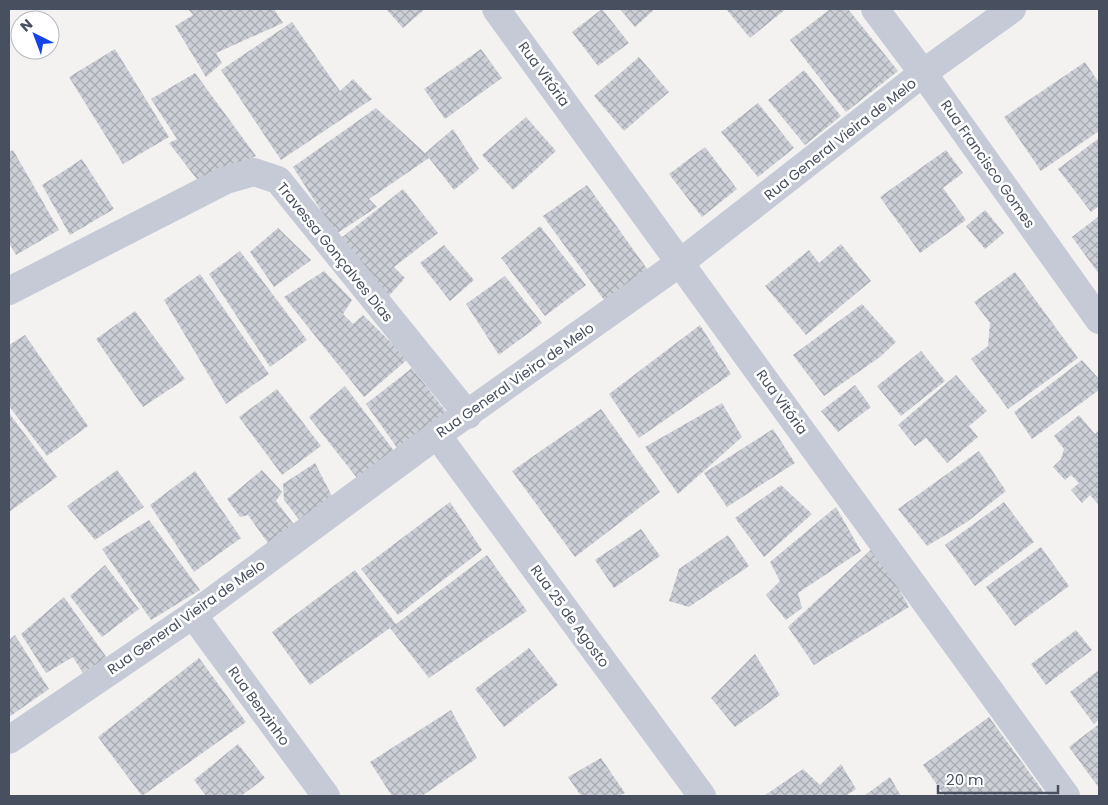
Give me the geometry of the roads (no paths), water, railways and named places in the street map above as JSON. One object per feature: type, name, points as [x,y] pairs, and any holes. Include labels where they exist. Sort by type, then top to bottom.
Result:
[{"type":"street","name":"Rua Vitória","points":[[496,9],[1066,796]]},
{"type":"street","name":"Rua Francisco Gomes","points":[[875,9],[924,73],[1099,320]]},
{"type":"street","name":"Rua General Vieira de Melo","points":[[9,740],[193,615],[438,435],[681,262],[924,73],[1012,9]]},
{"type":"street","name":"Travessa Gonçalves Dias","points":[[9,290],[226,180],[254,172],[278,180],[468,415]]},
{"type":"street","name":"Rua 25 de Agosto","points":[[438,435],[702,796]]},
{"type":"street","name":"Rua Benzinho","points":[[193,615],[326,796]]}]
